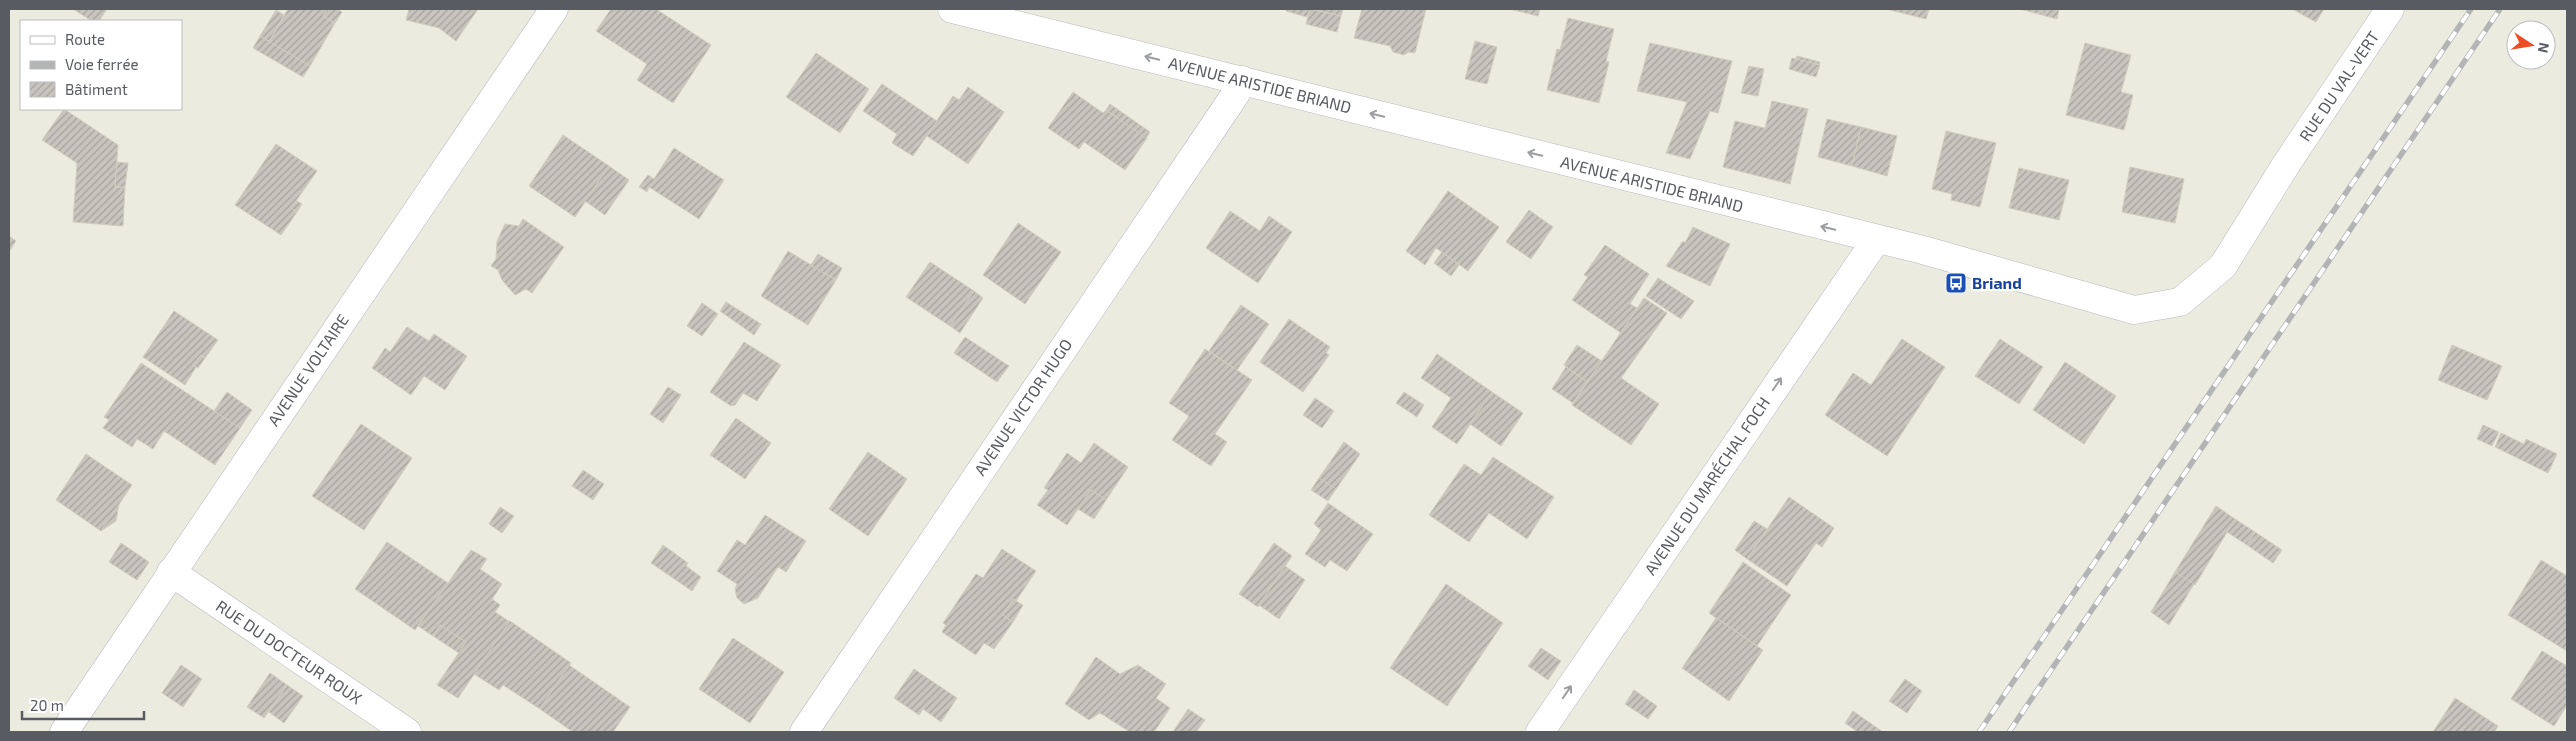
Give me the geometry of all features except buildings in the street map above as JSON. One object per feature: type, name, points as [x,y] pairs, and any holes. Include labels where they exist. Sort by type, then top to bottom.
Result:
[{"type":"street","name":"AVENUE VOLTAIRE","points":[[64,732],[554,9]]},
{"type":"street","name":"AVENUE ARISTIDE BRIAND","points":[[952,9],[1876,240],[1923,250],[2134,310],[2180,302],[2223,266],[2287,163]]},
{"type":"street","name":"RUE DU VAL-VERT","points":[[2287,163],[2390,9]]},
{"type":"street","name":"AVENUE VICTOR HUGO","points":[[804,732],[1235,95],[1242,80]]},
{"type":"street","name":"AVENUE DU MARÉCHAL FOCH","points":[[1540,732],[1876,240]]},
{"type":"street","name":"RUE DU DOCTEUR ROUX","points":[[171,572],[407,732]]},
{"type":"railway","points":[[1979,732],[2471,9]]},
{"type":"railway","points":[[2009,732],[2500,9]]},
{"type":"place","name":"Briand","points":[[1956,283]]}]
